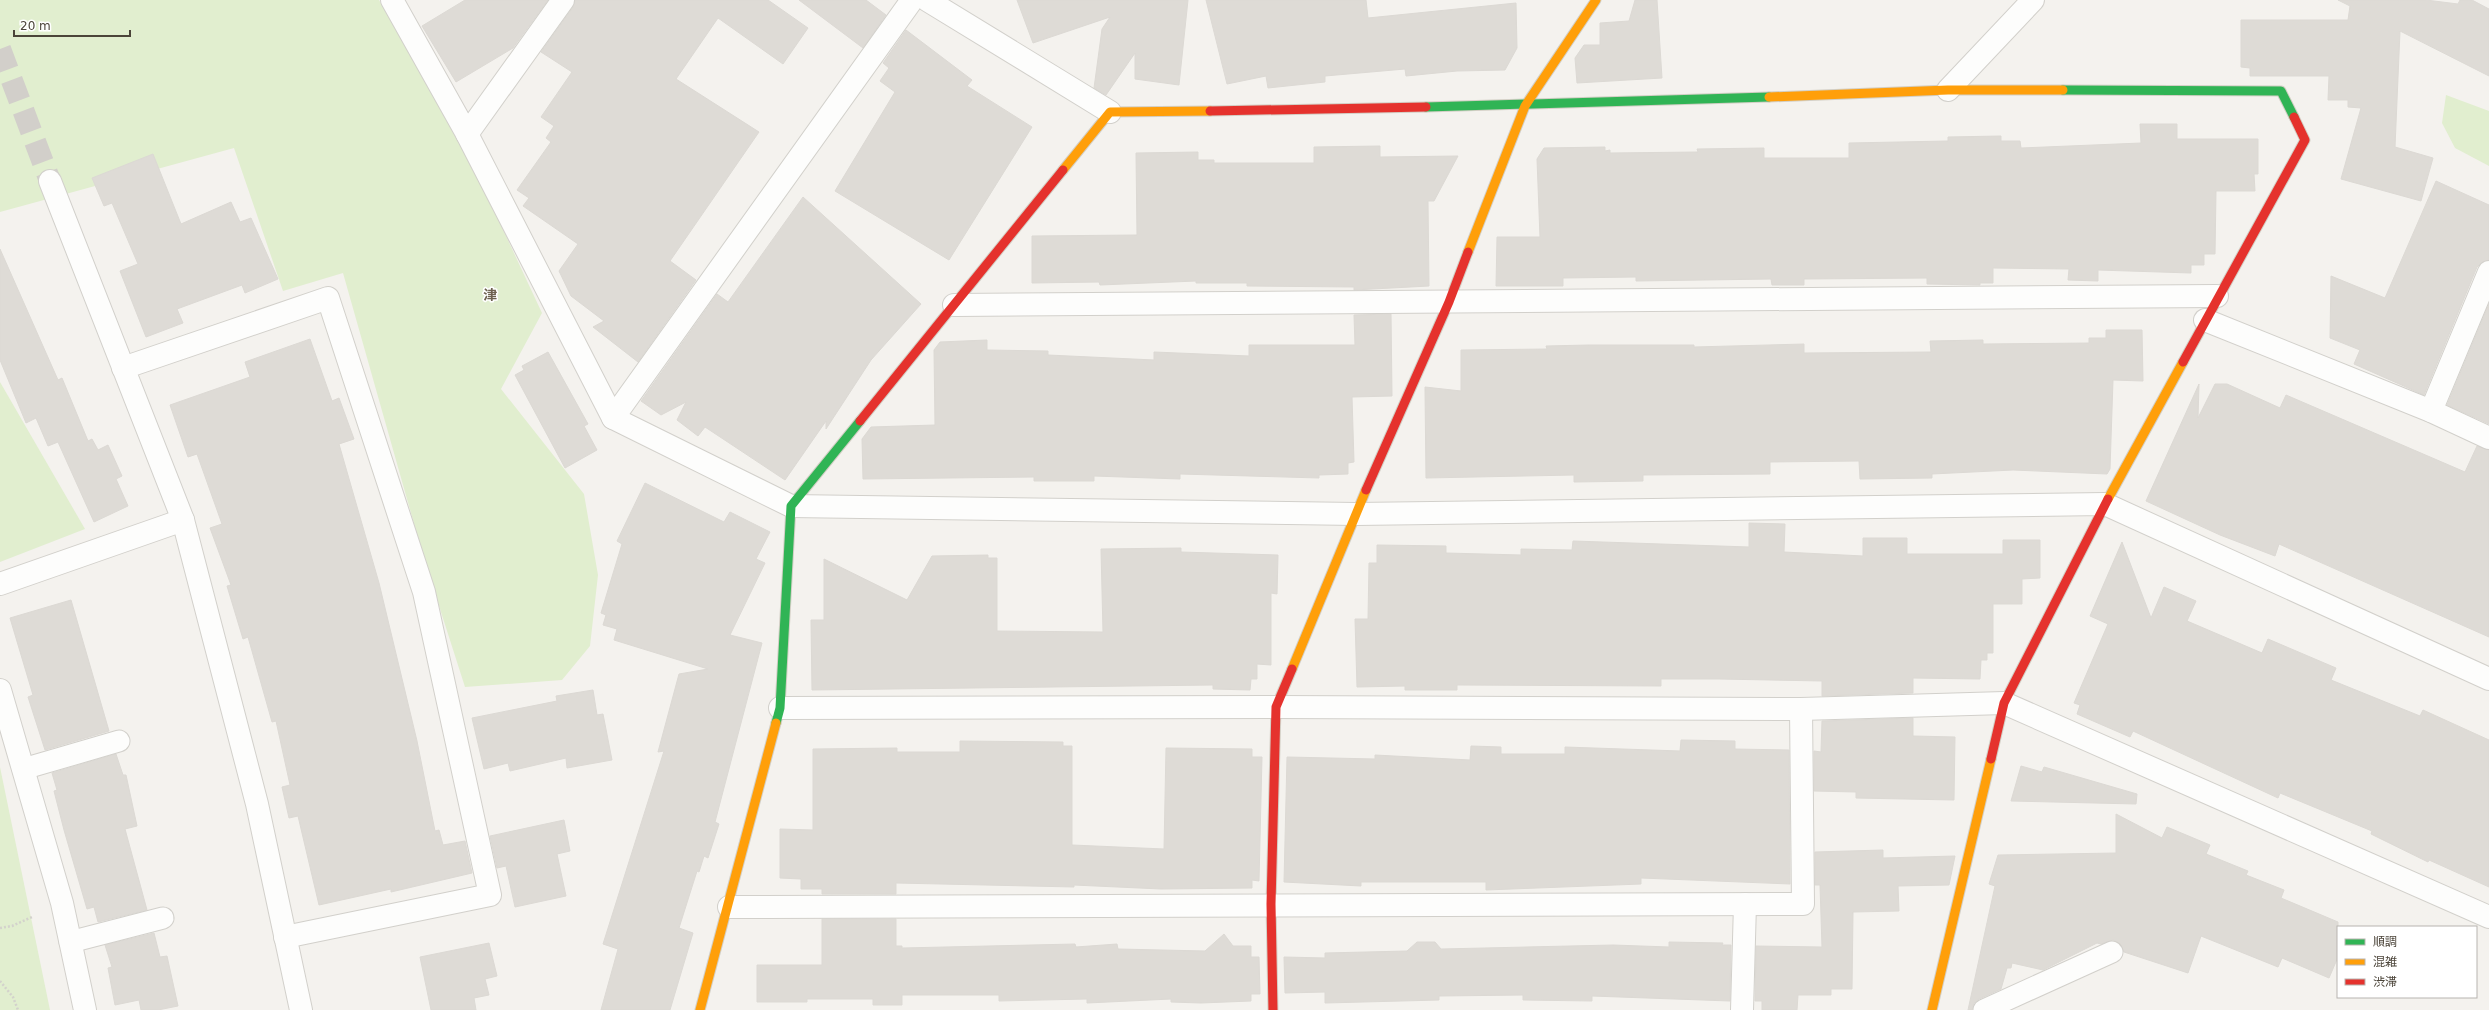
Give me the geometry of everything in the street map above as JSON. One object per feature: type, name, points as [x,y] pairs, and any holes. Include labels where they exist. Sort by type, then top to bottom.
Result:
[{"type":"street","points":[[392,0],[467,134],[613,418],[790,506],[1356,514],[2105,504],[2489,679]]},
{"type":"street","points":[[467,134],[563,0]]},
{"type":"street","points":[[613,418],[912,0]]},
{"type":"street","points":[[927,0],[1110,112],[1525,106],[1948,90],[2281,92],[2305,140],[2217,296],[2105,504],[2004,703],[1932,1010]]},
{"type":"street","points":[[1273,1010],[1271,904],[1276,707],[1356,514],[1449,302],[1525,106],[1596,0]]},
{"type":"street","points":[[1948,90],[2033,0]]},
{"type":"street","points":[[700,1010],[729,907],[780,708],[790,506],[1110,112]]},
{"type":"street","points":[[50,181],[183,520],[257,804],[301,1010]]},
{"type":"street","points":[[2432,411],[2489,272]]},
{"type":"street","points":[[954,305],[2217,296]]},
{"type":"street","points":[[123,368],[328,298],[424,592],[490,895],[285,938]]},
{"type":"street","points":[[2204,320],[2432,411],[2489,438]]},
{"type":"street","points":[[0,584],[183,520]]},
{"type":"street","points":[[0,690],[62,903],[85,1010]]},
{"type":"street","points":[[780,708],[1276,707],[1801,709],[2004,703],[2489,917]]},
{"type":"street","points":[[729,907],[1271,904],[1803,904],[1801,709]]},
{"type":"street","points":[[1742,1010],[1745,904]]},
{"type":"lane","points":[[23,769],[119,741]]},
{"type":"lane","points":[[70,942],[163,918]]},
{"type":"lane","points":[[1984,1010],[2112,952]]},
{"type":"path","points":[[0,981],[13,997],[18,1010]]},
{"type":"green space","points":[[0,0],[379,0],[462,142],[542,313],[501,389],[584,494],[598,575],[590,646],[562,680],[465,687],[424,559],[343,273],[283,291],[234,148],[0,212]]},
{"type":"green space","points":[[2446,95],[2489,111],[2489,166],[2455,148],[2442,123]]},
{"type":"green space","points":[[0,382],[85,529],[0,562]]},
{"type":"green space","points":[[0,767],[50,1010],[0,1010]]},
{"type":"building","points":[[465,0],[548,0],[513,48],[456,82],[422,26]]},
{"type":"building","points":[[575,0],[768,0],[808,28],[783,64],[718,18],[676,79],[759,132],[670,261],[696,280],[638,362],[593,327],[604,321],[571,296],[559,271],[578,244],[523,206],[529,198],[517,190],[551,142],[546,138],[554,126],[541,117],[572,72],[541,52],[573,7]]},
{"type":"building","points":[[799,0],[866,0],[886,15],[863,48]]},
{"type":"building","points":[[1017,0],[1188,0],[1179,85],[1135,79],[1135,53],[1106,95],[1094,88],[1102,29],[1110,17],[1033,43]]},
{"type":"building","points":[[1206,0],[1366,0],[1368,18],[1516,3],[1517,48],[1505,70],[1457,71],[1406,76],[1405,69],[1325,76],[1325,82],[1268,88],[1266,76],[1227,84]]},
{"type":"building","points":[[1635,0],[1657,0],[1662,78],[1577,83],[1575,58],[1584,45],[1600,45],[1600,23],[1629,21]]},
{"type":"building","points":[[2338,0],[2426,0],[2458,4],[2460,0],[2472,0],[2489,9],[2489,76],[2400,31],[2395,147],[2433,158],[2421,201],[2341,179],[2361,108],[2348,107],[2348,100],[2328,100],[2329,76],[2250,76],[2250,68],[2241,67],[2241,20],[2348,20],[2350,6]]},
{"type":"building","points":[[906,30],[972,80],[967,86],[1032,127],[949,260],[835,191],[895,92],[880,81],[889,68],[883,63]]},
{"type":"building","points":[[2140,124],[2177,124],[2177,139],[2258,139],[2258,174],[2254,174],[2255,191],[2216,191],[2215,254],[2204,254],[2204,265],[2191,265],[2191,273],[2098,270],[2098,281],[2068,280],[2069,269],[1993,268],[1993,283],[1980,283],[1980,285],[1927,284],[1927,278],[1804,279],[1804,285],[1772,285],[1771,279],[1636,281],[1636,277],[1563,278],[1563,286],[1496,286],[1497,237],[1540,237],[1537,159],[1544,148],[1605,147],[1605,151],[1610,150],[1610,153],[1698,152],[1697,149],[1764,148],[1764,158],[1849,158],[1849,143],[1948,141],[1948,137],[2001,136],[2001,141],[2020,141],[2021,148],[2141,143]]},
{"type":"building","points":[[1380,146],[1380,157],[1458,156],[1434,201],[1428,201],[1429,286],[1354,290],[1354,287],[1247,286],[1247,283],[1196,283],[1196,281],[1100,285],[1099,282],[1032,283],[1032,236],[1137,235],[1136,153],[1198,152],[1198,160],[1214,160],[1214,163],[1314,163],[1314,147]]},
{"type":"building","points":[[153,154],[181,224],[231,202],[240,222],[251,218],[278,279],[245,293],[242,285],[177,309],[183,323],[146,337],[120,271],[138,264],[112,203],[104,206],[92,178]]},
{"type":"building","points":[[2436,181],[2489,205],[2489,260],[2482,262],[2477,267],[2424,395],[2354,364],[2360,350],[2330,338],[2331,276],[2385,298]]},
{"type":"building","points":[[803,197],[921,304],[871,360],[826,429],[826,421],[785,480],[705,427],[698,436],[677,420],[686,402],[661,415],[641,401],[717,294],[728,302]]},
{"type":"building","points":[[0,249],[58,380],[62,378],[88,441],[92,439],[98,450],[108,445],[122,476],[116,479],[128,506],[94,522],[58,442],[48,446],[36,418],[26,423],[0,360]]},
{"type":"building","points":[[2489,304],[2489,424],[2447,405]]},
{"type":"building","points":[[1391,314],[1392,396],[1352,397],[1354,462],[1348,463],[1348,474],[1319,475],[1319,478],[1180,474],[1180,479],[1094,476],[1094,481],[1034,481],[1034,477],[863,479],[862,439],[871,427],[935,425],[934,350],[940,342],[987,340],[987,350],[1048,351],[1048,355],[1154,360],[1154,352],[1249,356],[1249,345],[1355,345],[1354,315]]},
{"type":"building","points":[[2106,330],[2142,330],[2143,381],[2113,380],[2110,469],[2107,474],[2013,470],[1932,474],[1932,478],[1860,479],[1859,461],[1770,462],[1770,474],[1643,475],[1643,481],[1574,482],[1574,475],[1426,478],[1425,387],[1461,391],[1461,350],[1547,349],[1546,346],[1589,345],[1694,345],[1694,347],[1804,344],[1804,353],[1931,352],[1930,341],[1983,340],[1983,344],[2089,343],[2089,338],[2106,338]]},
{"type":"building","points":[[310,339],[332,401],[339,398],[354,439],[339,444],[379,583],[417,741],[435,831],[439,830],[443,845],[465,841],[472,873],[391,892],[391,889],[319,905],[298,816],[289,818],[282,787],[290,785],[276,721],[272,722],[248,637],[243,639],[227,586],[231,585],[210,528],[222,524],[197,454],[188,457],[170,405],[250,377],[245,362]]},
{"type":"building","points":[[548,352],[588,424],[584,426],[597,450],[565,468],[515,375],[524,370],[522,366]]},
{"type":"building","points":[[2199,384],[2198,418],[2215,384],[2227,384],[2280,408],[2286,395],[2465,472],[2477,446],[2489,450],[2489,637],[2279,544],[2275,556],[2220,535],[2146,501]]},
{"type":"building","points":[[645,483],[724,522],[730,512],[770,532],[756,559],[765,563],[730,635],[762,643],[715,822],[719,824],[708,858],[704,856],[699,872],[697,871],[679,928],[693,933],[670,1010],[601,1010],[618,949],[603,944],[664,751],[658,752],[679,674],[708,669],[614,640],[617,629],[603,625],[606,615],[601,613],[622,544],[617,541]]},
{"type":"building","points":[[1749,523],[1785,524],[1784,552],[1863,556],[1863,538],[1907,538],[1907,554],[2003,554],[2003,540],[2040,540],[2040,578],[2022,579],[2022,604],[1993,604],[1993,653],[1987,653],[1987,660],[1981,660],[1980,679],[1913,678],[1913,693],[1822,696],[1822,681],[1719,679],[1661,679],[1661,686],[1457,685],[1457,690],[1405,690],[1405,686],[1357,687],[1355,619],[1368,619],[1369,563],[1377,563],[1377,545],[1446,546],[1446,553],[1521,555],[1521,549],[1572,550],[1573,541],[1749,547]]},
{"type":"building","points":[[2122,542],[2151,618],[2164,587],[2196,601],[2187,621],[2262,653],[2268,639],[2336,668],[2331,680],[2420,716],[2423,710],[2489,740],[2489,887],[2429,860],[2428,862],[2371,834],[2372,831],[2280,793],[2278,798],[2133,731],[2130,737],[2077,714],[2080,705],[2074,703],[2108,624],[2090,616]]},
{"type":"building","points":[[1181,548],[1181,552],[1278,555],[1277,594],[1271,593],[1271,665],[1257,664],[1257,679],[1251,679],[1250,690],[1213,689],[1213,685],[812,690],[811,620],[824,620],[824,559],[907,600],[932,556],[988,555],[988,558],[997,558],[997,631],[1103,632],[1101,549]]},
{"type":"building","points":[[71,600],[109,731],[45,750],[28,697],[33,695],[10,618]]},
{"type":"building","points":[[593,690],[597,715],[603,714],[612,760],[567,768],[566,758],[510,771],[508,763],[484,769],[472,718],[557,701],[556,696]]},
{"type":"building","points":[[1913,718],[1913,736],[1955,737],[1954,800],[1856,798],[1856,792],[1814,791],[1814,751],[1821,752],[1822,721]]},
{"type":"building","points":[[1681,740],[1735,741],[1735,749],[1789,750],[1790,884],[1641,878],[1641,884],[1486,890],[1486,882],[1361,882],[1361,886],[1284,882],[1287,757],[1375,759],[1375,755],[1470,760],[1471,746],[1501,747],[1501,754],[1565,754],[1565,747],[1680,751]]},
{"type":"building","points":[[960,741],[1063,742],[1063,746],[1072,746],[1072,845],[1164,849],[1166,748],[1252,749],[1252,757],[1262,757],[1259,881],[1252,880],[1252,888],[1161,889],[1074,885],[1074,887],[896,883],[896,894],[822,894],[822,889],[801,889],[801,879],[780,878],[780,829],[813,830],[813,749],[897,748],[897,752],[960,752]]},
{"type":"building","points":[[116,754],[123,775],[126,775],[137,826],[125,829],[147,910],[98,922],[94,907],[87,909],[64,830],[54,791],[57,790],[52,773]]},
{"type":"building","points":[[2021,766],[2042,772],[2044,767],[2137,794],[2136,804],[2011,801]]},
{"type":"building","points":[[2116,814],[2162,838],[2167,827],[2210,845],[2206,854],[2248,871],[2246,875],[2284,890],[2281,898],[2338,922],[2337,959],[2329,978],[2282,958],[2278,967],[2201,936],[2188,973],[2124,952],[2119,943],[2113,940],[2101,944],[2097,943],[2043,970],[2012,963],[2011,968],[2007,968],[2001,989],[1979,999],[1974,1003],[1972,1010],[1968,1010],[1995,886],[1989,884],[1998,855],[2116,853]]},
{"type":"building","points":[[564,820],[570,851],[557,854],[566,896],[515,907],[506,866],[497,868],[490,836]]},
{"type":"building","points":[[1883,850],[1883,858],[1955,856],[1949,885],[1898,886],[1899,911],[1853,912],[1852,989],[1831,989],[1831,995],[1798,995],[1797,1010],[1762,1010],[1762,1001],[1755,1001],[1756,946],[1822,947],[1820,885],[1815,885],[1815,852]]},
{"type":"building","points":[[822,919],[896,919],[896,946],[902,946],[902,948],[1075,944],[1076,947],[1117,944],[1118,949],[1205,951],[1224,934],[1233,946],[1251,946],[1251,957],[1259,957],[1260,994],[1251,994],[1251,1001],[1201,1003],[1171,1002],[1171,999],[1087,1003],[1087,999],[999,1001],[999,995],[902,995],[902,1005],[873,1005],[873,999],[807,999],[807,1002],[757,1002],[757,965],[822,965]]},
{"type":"building","points":[[154,933],[160,957],[167,956],[178,1006],[158,1010],[141,1010],[139,1000],[115,1005],[108,968],[112,967],[105,945]]},
{"type":"building","points":[[1417,942],[1435,942],[1441,949],[1613,945],[1669,947],[1669,942],[1723,943],[1722,945],[1731,945],[1730,1001],[1592,996],[1592,1001],[1523,1000],[1523,995],[1439,996],[1439,1000],[1325,1003],[1325,992],[1285,993],[1284,957],[1325,958],[1325,953],[1407,951]]},
{"type":"building","points":[[489,943],[497,976],[485,979],[489,995],[474,998],[476,1010],[431,1010],[420,957]]},
{"type":"tunnel","points":[[0,49],[50,181]]},
{"type":"traffic: fast","points":[[2063,90],[2281,91],[2294,117]]},
{"type":"traffic: fast","points":[[1426,107],[1769,97]]},
{"type":"traffic: fast","points":[[776,723],[780,708],[791,506],[860,421]]},
{"type":"traffic: slow","points":[[1468,252],[1525,106],[1596,0]]},
{"type":"traffic: slow","points":[[1769,97],[1948,90],[2063,90]]},
{"type":"traffic: slow","points":[[1063,170],[1110,112],[1210,111]]},
{"type":"traffic: slow","points":[[2108,499],[2183,362]]},
{"type":"traffic: slow","points":[[1292,669],[1366,490]]},
{"type":"traffic: slow","points":[[700,1010],[776,723]]},
{"type":"traffic: slow","points":[[1932,1010],[1991,759]]},
{"type":"traffic: jam","points":[[1210,111],[1426,107]]},
{"type":"traffic: jam","points":[[2183,362],[2305,140],[2294,117]]},
{"type":"traffic: jam","points":[[860,421],[1063,170]]},
{"type":"traffic: jam","points":[[1366,490],[1449,302],[1468,252]]},
{"type":"traffic: jam","points":[[1991,759],[2004,703],[2108,499]]},
{"type":"traffic: jam","points":[[1273,1010],[1271,904],[1276,707],[1292,669]]},
{"type":"district","name":"津","points":[[490,295]]}]
